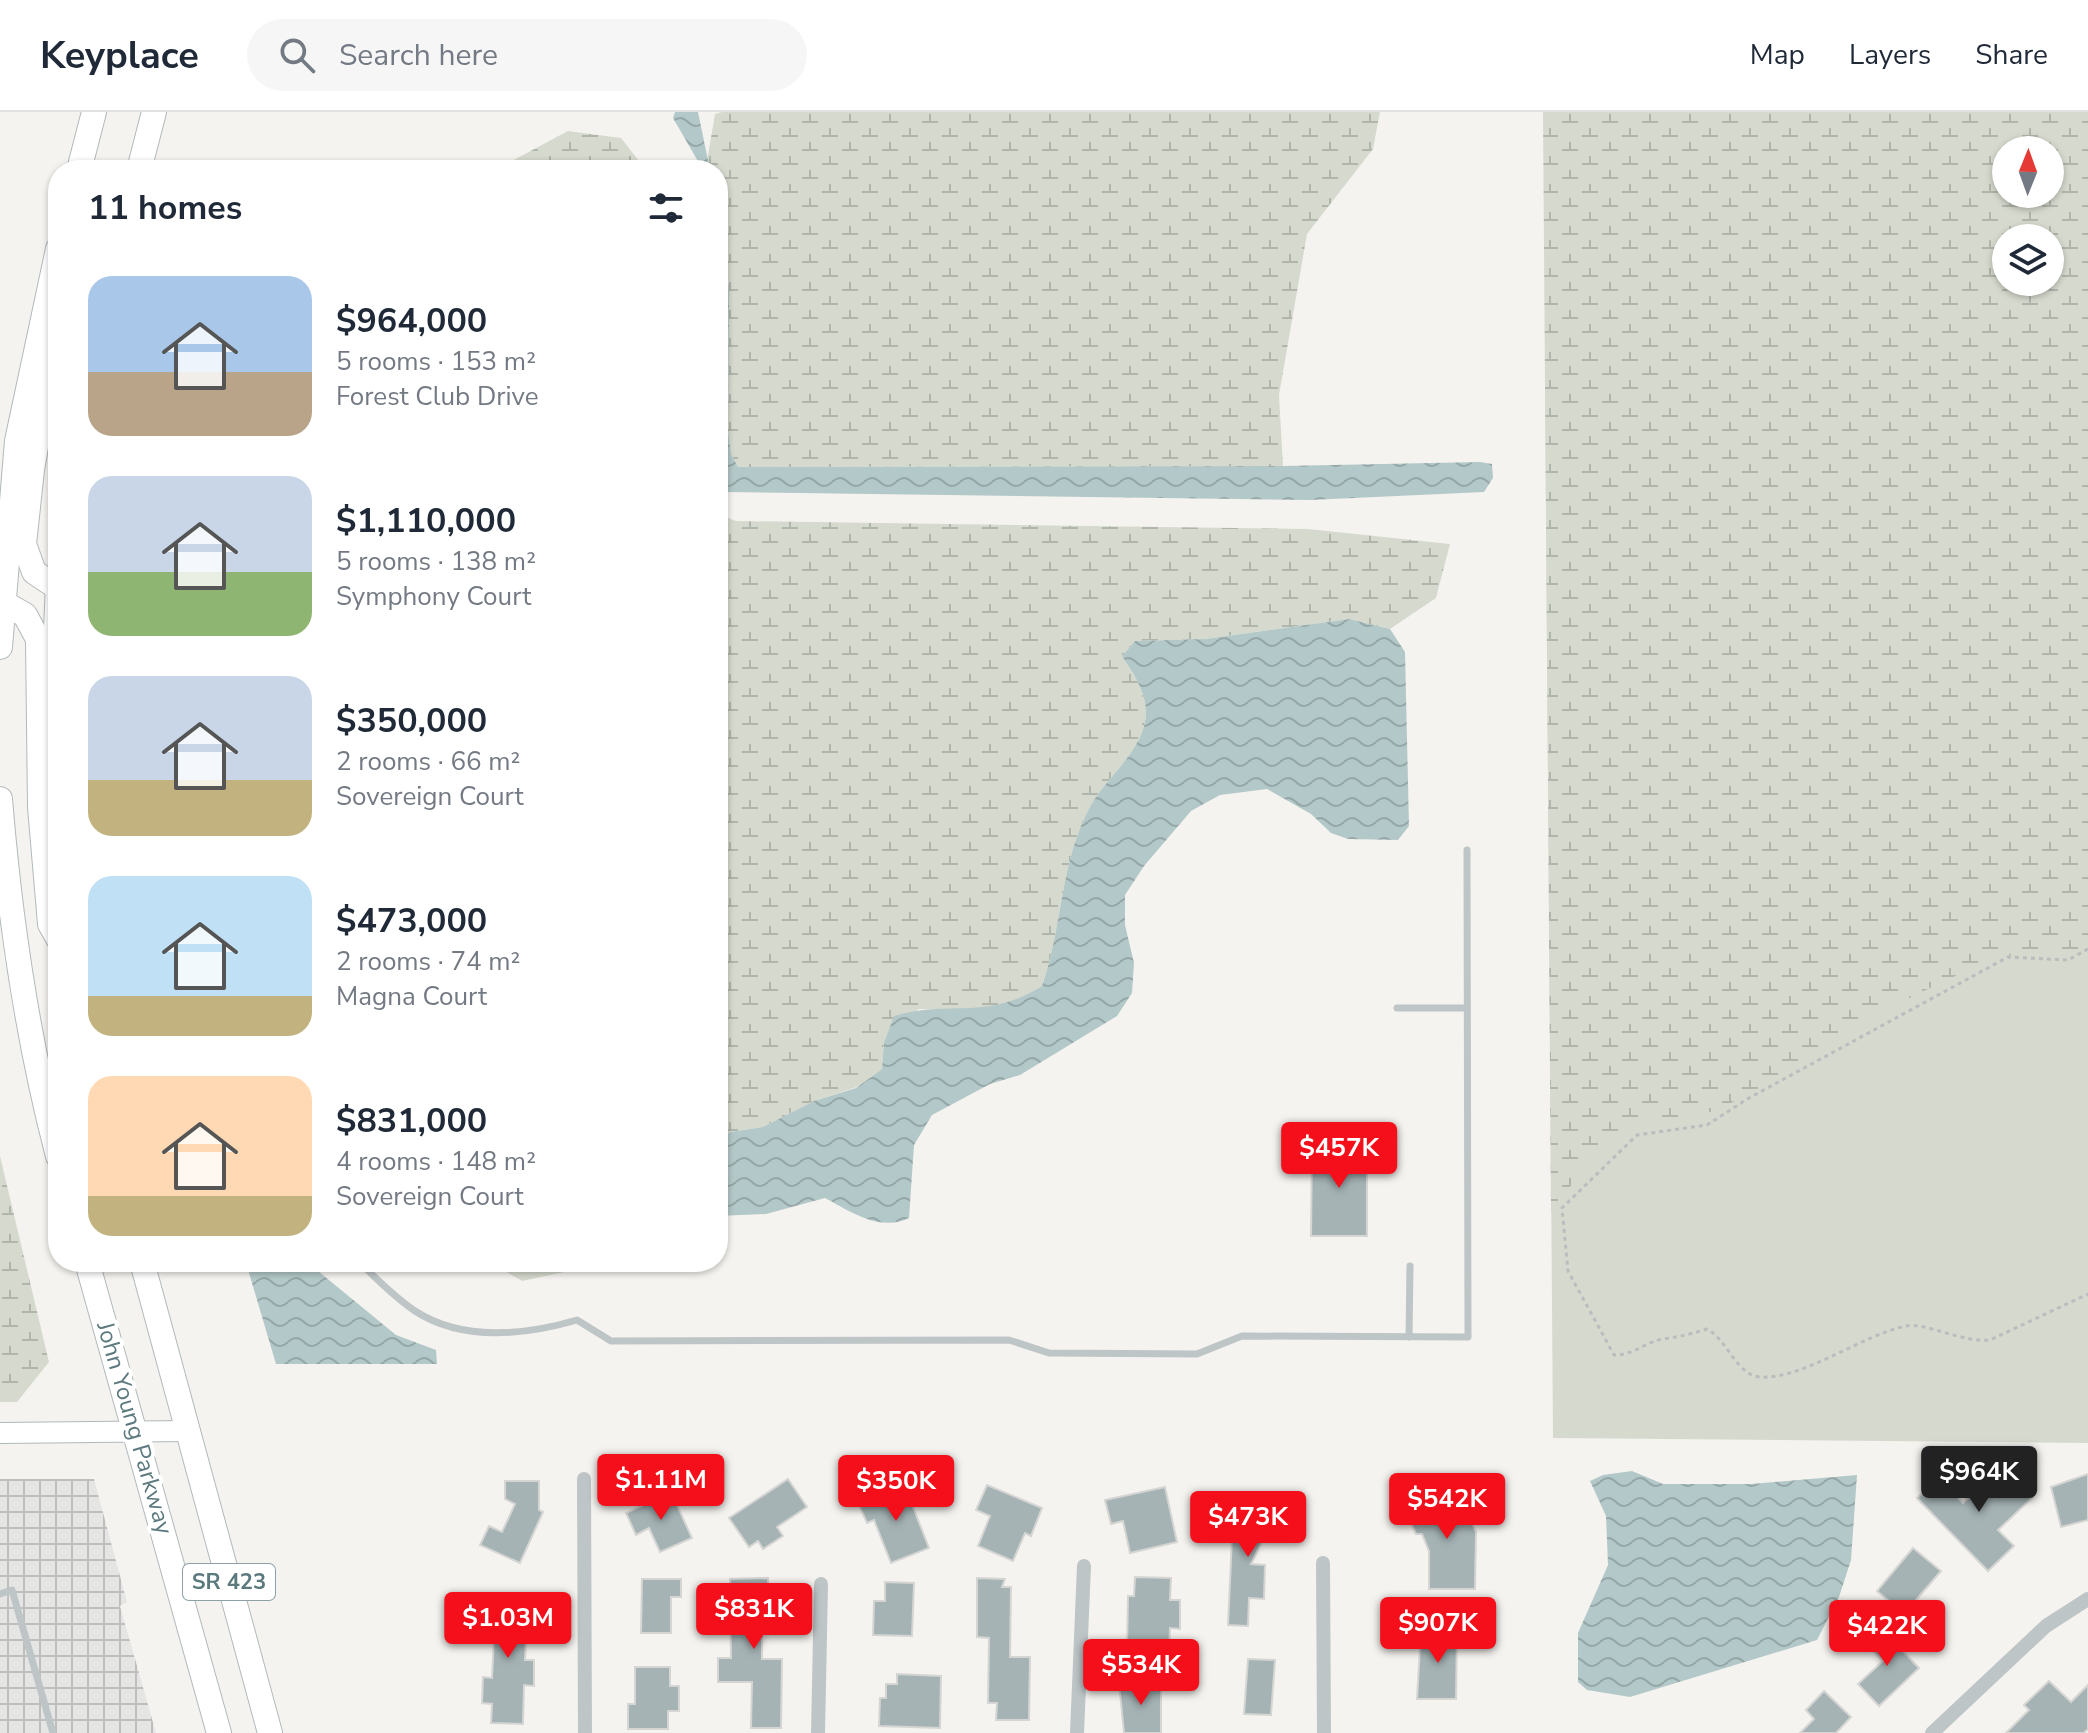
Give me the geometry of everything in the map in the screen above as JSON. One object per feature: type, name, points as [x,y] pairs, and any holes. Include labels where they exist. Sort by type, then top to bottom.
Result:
[{"type":"main road","points":[[82,160],[94,112]]},
{"type":"main road","points":[[142,160],[154,112]]},
{"type":"main road","points":[[0,647],[17,441],[48,296]]},
{"type":"main road","points":[[48,376],[32,470],[24,544],[34,572],[48,580]]},
{"type":"main road","points":[[4,603],[25,615],[38,639],[40,807],[48,901]]},
{"type":"main road","points":[[0,799],[6,930],[48,1118]]},
{"type":"main road","name":"John Young Parkway","points":[[90,1272],[219,1733]]},
{"type":"main road","name":"John Young Parkway","points":[[145,1272],[270,1733]]},
{"type":"street","points":[[0,1433],[187,1431]]},
{"type":"street","points":[[584,1479],[585,1733]]},
{"type":"street","points":[[1323,1563],[1324,1733]]},
{"type":"street","points":[[1077,1733],[1084,1566]]},
{"type":"street","points":[[818,1733],[821,1584]]},
{"type":"street","points":[[1932,1733],[2046,1626],[2088,1599]]},
{"type":"lane","points":[[371,1272],[418,1312],[453,1326],[493,1333],[534,1332],[577,1320],[611,1341],[1009,1340],[1049,1353],[1197,1354],[1242,1336],[1468,1337],[1467,850]]},
{"type":"lane","points":[[1397,1008],[1467,1008]]},
{"type":"lane","points":[[1409,1337],[1410,1266]]},
{"type":"lane","points":[[0,1594],[12,1590],[53,1733]]},
{"type":"path","points":[[2088,949],[2068,960],[2008,957],[1749,1098],[1707,1125],[1637,1135],[1562,1208],[1568,1271],[1614,1355],[1629,1355],[1661,1339],[1673,1340],[1707,1329],[1715,1333],[1744,1370],[1758,1377],[1785,1374],[1909,1325],[1976,1342],[1990,1340],[2088,1294]]},
{"type":"shaded area","points":[[0,1479],[94,1479],[127,1602],[120,1606],[156,1733],[0,1733]]},
{"type":"green space","points":[[1380,112],[1373,149],[1307,234],[1279,395],[1283,466],[738,467],[731,454],[728,432],[728,160],[707,160],[715,114]]},
{"type":"green space","points":[[1543,112],[2088,112],[2088,947],[1997,956],[1865,1019],[1834,1045],[1725,1106],[1699,1116],[1653,1119],[1636,1124],[1611,1141],[1551,1212]]},
{"type":"green space","points":[[568,131],[621,138],[638,160],[514,160]]},
{"type":"green space","points":[[1545,372],[2088,375],[2088,1443],[1553,1438]]},
{"type":"green space","points":[[728,518],[736,521],[1308,529],[1450,544],[1436,598],[1390,629],[1349,619],[1205,639],[1135,641],[1122,656],[1143,696],[1146,711],[1144,725],[1133,750],[1098,794],[1081,826],[1067,871],[1042,986],[1012,1001],[983,1008],[919,1009],[884,1043],[882,1069],[857,1087],[814,1101],[763,1127],[728,1134]]},
{"type":"green space","points":[[0,1156],[49,1362],[17,1402],[0,1402]]},
{"type":"green space","points":[[507,1272],[565,1272],[522,1281]]},
{"type":"water","points":[[675,112],[698,112],[708,160],[697,160],[673,118]]},
{"type":"water","points":[[728,281],[729,290],[728,432]]},
{"type":"water","points":[[728,432],[731,454],[738,467],[1492,464],[1493,478],[1484,492],[1310,500],[728,492]]},
{"type":"water","points":[[1349,619],[1390,629],[1405,652],[1409,826],[1398,840],[1348,839],[1331,833],[1311,814],[1267,789],[1220,795],[1191,811],[1144,866],[1125,895],[1125,925],[1134,963],[1132,993],[1117,1016],[1020,1075],[990,1084],[932,1115],[914,1145],[909,1218],[898,1222],[877,1222],[825,1198],[766,1214],[728,1216],[730,1132],[763,1127],[814,1101],[856,1088],[882,1069],[884,1043],[894,1016],[933,1009],[985,1007],[1021,997],[1042,986],[1067,871],[1081,826],[1098,794],[1133,750],[1144,725],[1146,711],[1143,696],[1122,656],[1135,641],[1205,639]]},
{"type":"water","points":[[319,1272],[396,1335],[436,1350],[437,1364],[276,1364],[249,1273]]},
{"type":"water","points":[[1972,1454],[1983,1466],[1965,1480],[1962,1487],[1952,1476]]},
{"type":"water","points":[[1632,1471],[1663,1484],[1751,1484],[1857,1475],[1851,1560],[1839,1597],[1817,1640],[1630,1697],[1587,1690],[1578,1682],[1578,1633],[1608,1565],[1606,1516],[1590,1481],[1603,1475]]},
{"type":"building","points":[[1312,1143],[1367,1144],[1367,1236],[1311,1236]]},
{"type":"building","points":[[2002,1466],[2033,1497],[1998,1530],[2014,1546],[1988,1571],[1917,1498],[1938,1477],[1963,1503]]},
{"type":"building","points":[[2088,1474],[2088,1520],[2061,1527],[2051,1487]]},
{"type":"building","points":[[788,1479],[807,1507],[777,1527],[783,1536],[763,1549],[758,1541],[749,1547],[729,1518]]},
{"type":"building","points":[[505,1481],[539,1481],[539,1510],[543,1512],[520,1563],[480,1545],[489,1526],[502,1532],[515,1504],[505,1499]]},
{"type":"building","points":[[904,1484],[929,1548],[891,1563],[874,1520],[867,1523],[858,1503]]},
{"type":"building","points":[[987,1485],[1042,1508],[1031,1536],[1025,1533],[1013,1561],[978,1546],[990,1516],[976,1510]]},
{"type":"building","points":[[1165,1487],[1177,1542],[1130,1553],[1123,1521],[1111,1524],[1105,1500]]},
{"type":"building","points":[[1457,1489],[1476,1532],[1475,1589],[1429,1589],[1429,1551],[1422,1534],[1416,1534],[1406,1511]]},
{"type":"building","points":[[671,1492],[692,1538],[660,1552],[649,1528],[636,1535],[626,1513]]},
{"type":"building","points":[[1253,1493],[1279,1505],[1251,1564],[1265,1565],[1264,1599],[1249,1598],[1248,1626],[1228,1625],[1232,1538]]},
{"type":"building","points":[[1913,1548],[1941,1571],[1916,1600],[1930,1612],[1919,1626],[1877,1591]]},
{"type":"building","points":[[1135,1577],[1171,1578],[1170,1600],[1180,1600],[1180,1629],[1170,1628],[1169,1651],[1127,1650],[1128,1596],[1134,1596]]},
{"type":"building","points":[[768,1578],[769,1609],[779,1608],[779,1632],[762,1632],[762,1659],[782,1659],[781,1728],[751,1728],[752,1682],[718,1682],[718,1658],[731,1658],[730,1579]]},
{"type":"building","points":[[977,1578],[1005,1579],[1002,1587],[1011,1587],[1010,1657],[1030,1657],[1029,1720],[996,1720],[997,1703],[988,1703],[989,1638],[977,1637]]},
{"type":"building","points":[[642,1579],[681,1579],[681,1597],[671,1597],[671,1633],[641,1633]]},
{"type":"building","points":[[885,1582],[914,1583],[912,1636],[873,1635],[874,1601],[885,1601]]},
{"type":"building","points":[[484,1596],[528,1599],[525,1660],[534,1660],[534,1686],[524,1685],[523,1724],[491,1723],[492,1704],[482,1703],[483,1677],[492,1678],[495,1617],[483,1616]]},
{"type":"building","points":[[1879,1626],[1919,1668],[1879,1706],[1858,1684],[1883,1661],[1864,1641]]},
{"type":"building","points":[[1421,1630],[1457,1630],[1456,1699],[1417,1699]]},
{"type":"building","points":[[1248,1659],[1275,1660],[1271,1715],[1244,1714]]},
{"type":"building","points":[[635,1667],[670,1667],[670,1686],[679,1686],[679,1711],[668,1711],[668,1729],[628,1729],[628,1704],[635,1704]]},
{"type":"building","points":[[897,1674],[941,1676],[940,1728],[879,1726],[880,1698],[886,1698],[886,1684],[897,1684]]},
{"type":"building","points":[[2049,1681],[2071,1702],[2088,1685],[2088,1729],[2084,1733],[2006,1733],[2029,1710],[2024,1705]]},
{"type":"building","points":[[1119,1683],[1161,1683],[1161,1733],[1124,1733]]},
{"type":"building","points":[[1824,1691],[1851,1717],[1836,1733],[1800,1733],[1814,1719],[1806,1710]]}]
